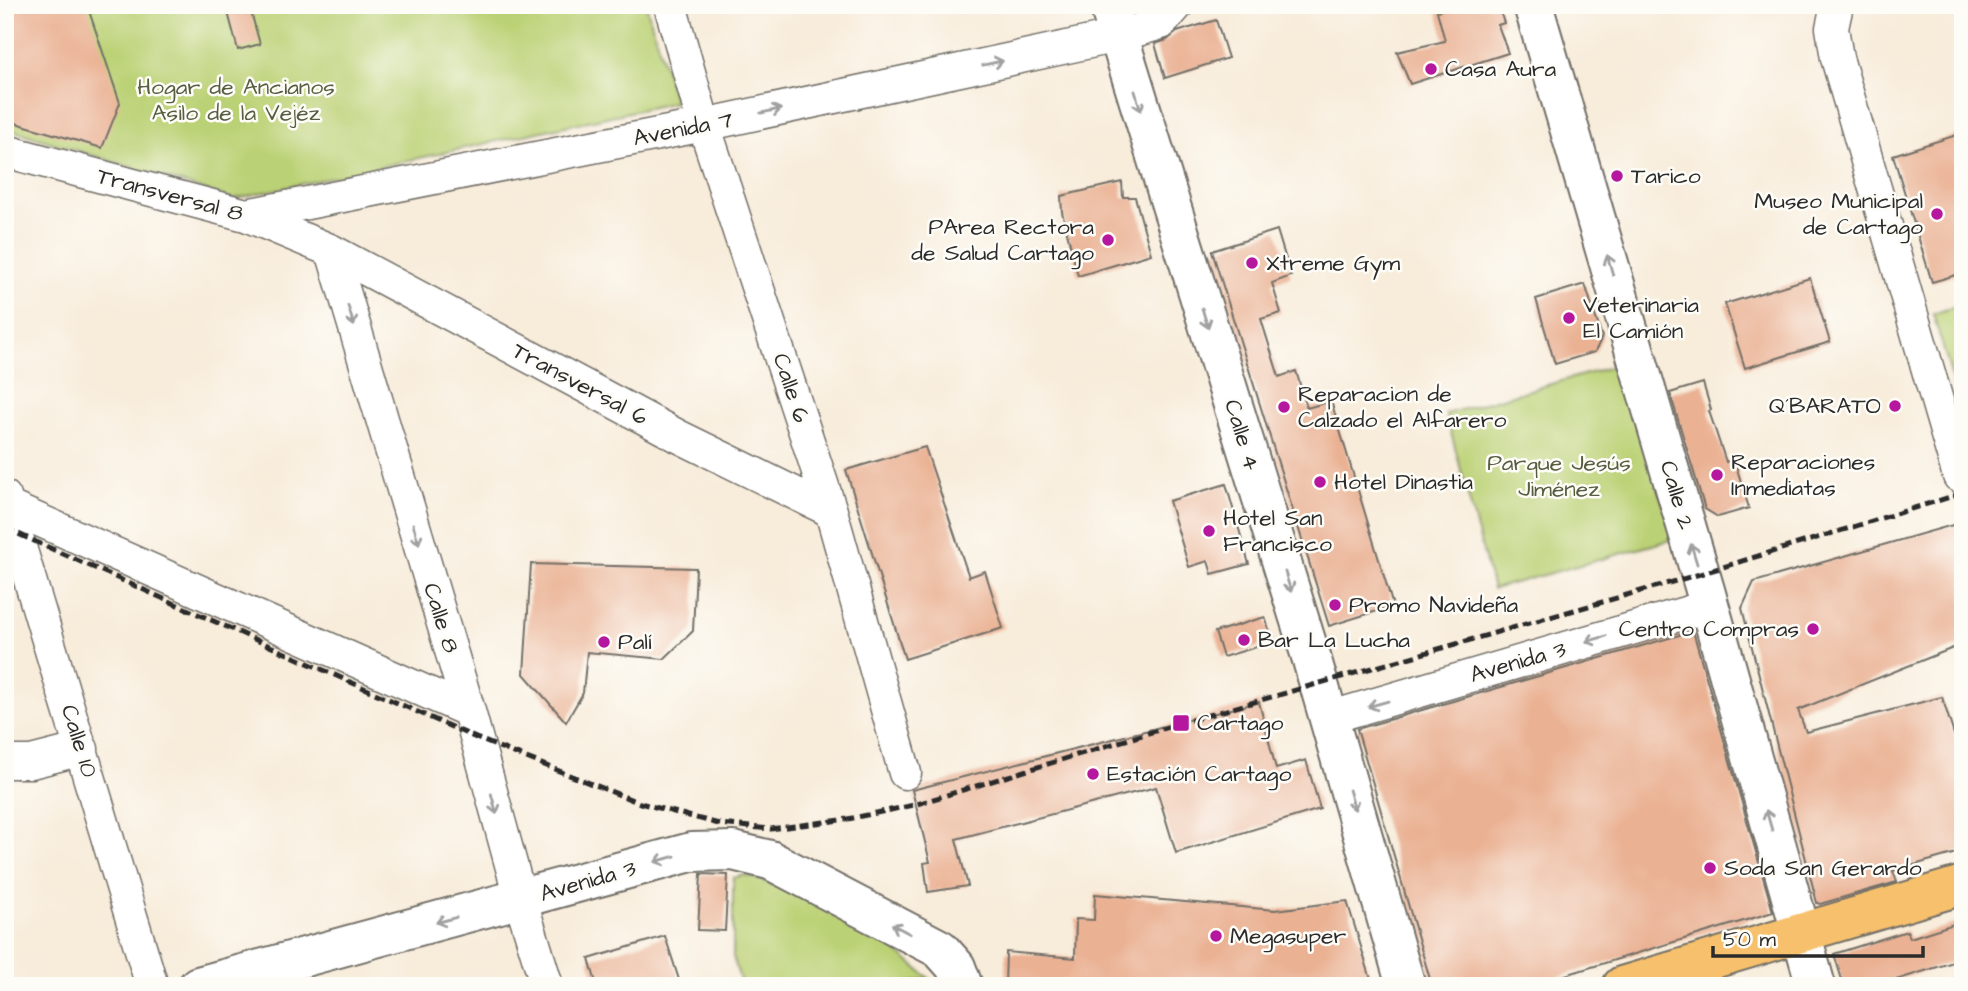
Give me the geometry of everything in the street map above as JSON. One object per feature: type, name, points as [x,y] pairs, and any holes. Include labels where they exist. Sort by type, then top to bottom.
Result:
[{"type":"main road","points":[[1622,986],[1963,886]]},
{"type":"street","name":"Calle 6","points":[[670,5],[704,125],[831,511],[905,773]]},
{"type":"street","name":"Avenida 7","points":[[246,215],[704,125],[1114,20],[1161,23],[1177,5]]},
{"type":"street","name":"Calle 2","points":[[1534,5],[1709,606],[1816,986]]},
{"type":"street","points":[[1837,5],[1832,27],[1838,58],[1959,476]]},
{"type":"street","name":"Calle 4","points":[[1114,20],[1328,718],[1406,986]]},
{"type":"street","name":"Transversal 8","points":[[5,151],[246,215],[332,251]]},
{"type":"street","name":"Transversal 6","points":[[332,251],[678,436],[831,511]]},
{"type":"street","name":"Calle 8","points":[[332,251],[469,711],[520,900],[547,986]]},
{"type":"street","points":[[6,503],[469,711]]},
{"type":"street","name":"Calle 10","points":[[6,503],[152,986]]},
{"type":"street","name":"Avenida 3","points":[[1328,718],[1709,606]]},
{"type":"street","points":[[5,762],[31,762],[82,749]]},
{"type":"street","name":"Avenida 3","points":[[198,986],[691,852],[733,851],[770,860],[940,950],[959,976]]},
{"type":"green space","name":"Hogar de Ancianos Asilo de la Vejéz","points":[[5,5],[646,5],[675,102],[233,199],[5,128]]},
{"type":"green space","points":[[1963,304],[1963,414],[1933,314]]},
{"type":"green space","name":"Parque Jesús Jiménez","points":[[1621,364],[1674,539],[1493,589],[1446,414]]},
{"type":"green space","points":[[744,875],[795,894],[863,928],[885,942],[929,978],[900,986],[742,986],[733,957],[733,878]]},
{"type":"building","points":[[5,5],[87,5],[120,103],[102,148],[5,120]]},
{"type":"building","points":[[226,5],[249,5],[260,44],[238,50]]},
{"type":"building","name":"Casa Aura","points":[[1458,5],[1498,5],[1504,23],[1498,25],[1508,53],[1410,84],[1397,52],[1445,41],[1437,11]]},
{"type":"building","points":[[1216,20],[1228,58],[1165,78],[1155,44],[1167,40],[1177,32]]},
{"type":"building","name":"Museo Municipal de Cartago","points":[[1963,133],[1963,273],[1932,282],[1893,155]]},
{"type":"building","name":"PArea Rectora de Salud Cartago","points":[[1122,182],[1123,197],[1135,197],[1151,254],[1078,276],[1062,212],[1061,196]]},
{"type":"building","points":[[1277,230],[1291,276],[1272,283],[1281,313],[1261,319],[1279,377],[1296,371],[1307,408],[1331,401],[1393,606],[1329,626],[1212,251]]},
{"type":"building","points":[[1810,278],[1830,342],[1745,368],[1725,304]]},
{"type":"building","name":"Veterinaria El Camión","points":[[1585,284],[1602,337],[1595,352],[1555,364],[1536,299]]},
{"type":"building","points":[[1703,383],[1726,462],[1734,459],[1749,508],[1718,517],[1705,509],[1670,393]]},
{"type":"building","points":[[925,447],[969,577],[985,571],[1003,628],[905,659],[846,470]]},
{"type":"building","name":"Hotel San Francisco","points":[[1226,484],[1249,564],[1212,574],[1208,561],[1189,567],[1169,501]]},
{"type":"building","points":[[1963,522],[1963,644],[1798,710],[1806,732],[1942,697],[1958,747],[1963,746],[1963,851],[1893,871],[1897,882],[1817,903],[1742,608],[1754,582]]},
{"type":"building","name":"Palí","points":[[531,564],[696,568],[693,631],[664,659],[587,652],[583,693],[566,722],[524,674]]},
{"type":"building","name":"Bar La Lucha","points":[[1265,617],[1273,642],[1223,657],[1215,632]]},
{"type":"building","points":[[1693,631],[1773,912],[1529,986],[1432,986],[1357,729]]},
{"type":"building","name":"Estación Cartago","points":[[1259,702],[1276,769],[1306,760],[1320,809],[1176,853],[1156,787],[956,839],[968,886],[928,892],[924,863],[930,862],[912,790]]},
{"type":"building","points":[[701,874],[728,875],[725,931],[698,930]]},
{"type":"building","name":"Megasuper","points":[[1095,894],[1275,910],[1347,901],[1373,986],[1005,986],[1006,952],[1075,958],[1076,919],[1094,920]]},
{"type":"building","points":[[1963,921],[1963,959],[1877,986],[1844,986],[1834,954],[1907,931],[1910,938]]},
{"type":"building","points":[[665,936],[681,986],[597,986],[589,959]]},
{"type":"railway","points":[[5,528],[476,738],[640,803],[719,824],[771,829],[848,819],[914,805],[1181,723],[1700,574],[1963,493]]},
{"type":"place","name":"Casa Aura","points":[[1431,69]]},
{"type":"place","name":"Tarico","points":[[1617,176]]},
{"type":"place","name":"Museo Municipal de Cartago","points":[[1937,214]]},
{"type":"place","name":"PArea Rectora de Salud Cartago","points":[[1108,240]]},
{"type":"place","name":"Xtreme Gym","points":[[1252,263]]},
{"type":"place","name":"Veterinaria El Camión","points":[[1569,318]]},
{"type":"place","name":"Q´BARATO","points":[[1895,406]]},
{"type":"place","name":"Reparacion de Calzado el Alfarero","points":[[1284,407]]},
{"type":"place","name":"Reparaciones Inmediatas","points":[[1717,475]]},
{"type":"place","name":"Hotel Dinastia","points":[[1320,482]]},
{"type":"place","name":"Hotel San Francisco","points":[[1209,531]]},
{"type":"place","name":"Promo Navideña","points":[[1335,605]]},
{"type":"place","name":"Centro Compras","points":[[1813,629]]},
{"type":"place","name":"Bar La Lucha","points":[[1244,640]]},
{"type":"place","name":"Palí","points":[[604,642]]},
{"type":"place","name":"Cartago","points":[[1181,723]]},
{"type":"place","name":"Estación Cartago","points":[[1093,774]]},
{"type":"place","name":"Soda San Gerardo","points":[[1710,868]]},
{"type":"place","name":"Megasuper","points":[[1216,936]]}]
